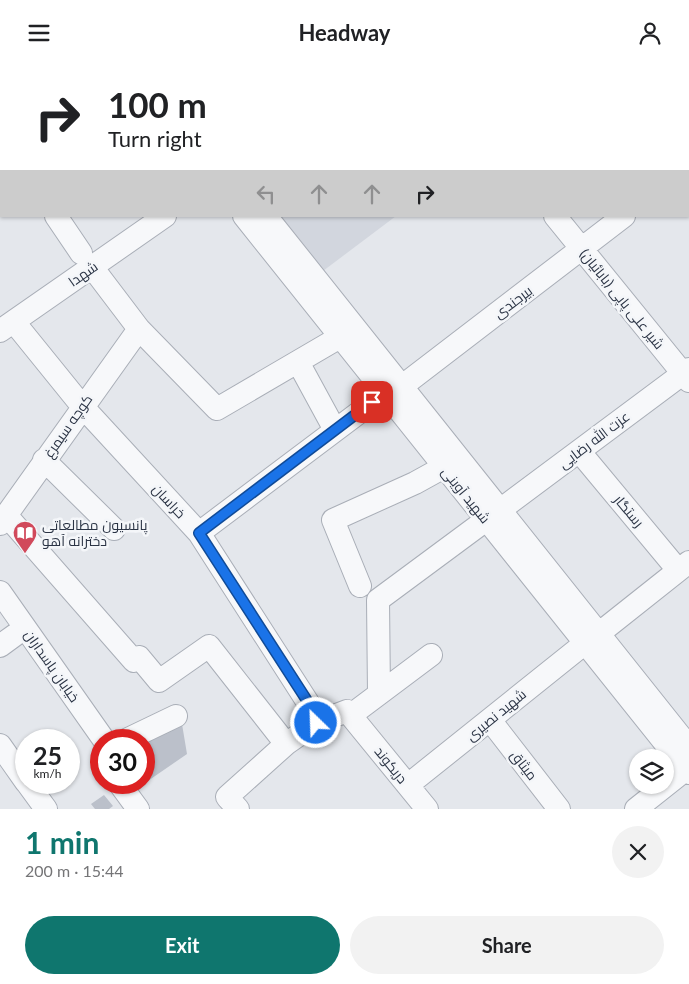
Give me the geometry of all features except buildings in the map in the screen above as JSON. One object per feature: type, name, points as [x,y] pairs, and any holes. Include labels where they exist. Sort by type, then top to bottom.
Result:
[{"type":"street","points":[[57,217],[138,329],[217,409],[340,337]]},
{"type":"street","name":"شهدا","points":[[7,326],[87,260],[163,217]]},
{"type":"street","name":"شهید آوینی","points":[[245,217],[340,337],[393,390],[444,467],[493,515]]},
{"type":"street","name":"شهید آوینی","points":[[267,217],[393,390],[591,639],[688,770]]},
{"type":"street","name":"شیر علی پاپی (بابائیان)","points":[[556,217],[687,375]]},
{"type":"street","name":"بیرجندی","points":[[199,533],[623,217]]},
{"type":"street","name":"خراسان","points":[[7,326],[199,533],[312,709],[316,723]]},
{"type":"street","name":"کوچه سیمرغ","points":[[3,519],[138,329]]},
{"type":"street","points":[[298,361],[335,430]]},
{"type":"street","name":"عزت الله رضایی","points":[[378,694],[378,600],[579,451],[687,375]]},
{"type":"street","name":"رستگار","points":[[579,451],[684,566]]},
{"type":"street","points":[[44,460],[114,529]]},
{"type":"street","points":[[360,586],[333,520],[415,483],[444,467]]},
{"type":"street","points":[[3,519],[134,661],[139,657],[158,681],[209,647],[286,744]]},
{"type":"street","name":"شهید نصیری","points":[[408,785],[684,566]]},
{"type":"street","name":"خیابان پاسداران","points":[[0,592],[96,729]]},
{"type":"street","name":"خیابان پاسداران","points":[[0,613],[7,640],[90,743]]},
{"type":"street","name":"شهید آوینی","points":[[591,639],[689,747]]},
{"type":"street","points":[[233,803],[286,744],[316,723],[347,711],[353,718],[378,694],[431,655]]},
{"type":"street","points":[[149,729],[176,716]]},
{"type":"street","name":"دریکوند","points":[[353,718],[427,809]]},
{"type":"street","name":"میثاق","points":[[490,720],[559,809]]},
{"type":"street","points":[[0,745],[15,766]]},
{"type":"street","points":[[636,809],[688,770]]},
{"type":"street","points":[[35,794],[46,809]]},
{"type":"street","points":[[127,794],[138,809]]},
{"type":"street","points":[[142,794],[153,809]]},
{"type":"shaded area","points":[[267,217],[395,217],[315,277]]},
{"type":"place","name":"پانسیون مطالعاتی دخترانه آهو","points":[[25,554]]},
{"type":"route","points":[[316,723],[312,709],[306,699],[199,533],[372,402]]}]
